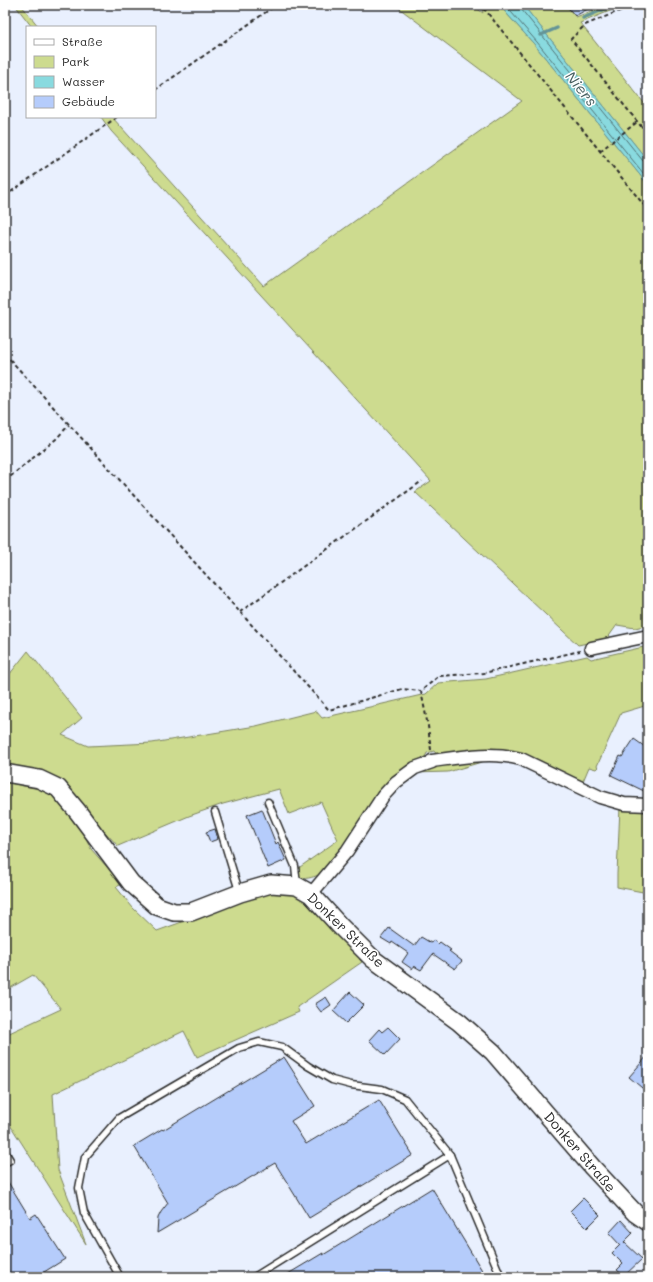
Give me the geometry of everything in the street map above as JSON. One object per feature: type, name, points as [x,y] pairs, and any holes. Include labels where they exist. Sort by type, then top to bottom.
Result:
[{"type":"street","points":[[590,648],[648,636]]},
{"type":"street","points":[[304,890],[347,851],[384,796],[396,782],[415,768],[432,761],[490,755],[509,756],[521,759],[600,797],[624,804],[648,805]]},
{"type":"street","name":"Donker Straße","points":[[5,773],[39,779],[58,788],[131,882],[157,906],[174,912],[191,912],[240,893],[272,884],[304,890],[373,959],[459,1022],[493,1052],[592,1167],[635,1213],[648,1222]]},
{"type":"lane","points":[[268,802],[296,866],[304,890]]},
{"type":"lane","points":[[215,812],[240,893]]},
{"type":"lane","points":[[120,1277],[84,1213],[79,1188],[85,1157],[119,1118],[239,1048],[259,1042],[282,1047],[308,1066],[332,1080],[351,1085],[382,1089],[405,1099],[450,1155],[501,1277]]},
{"type":"lane","points":[[5,1152],[10,1160],[5,1163]]},
{"type":"lane","points":[[254,1277],[450,1155]]},
{"type":"path","points":[[156,89],[276,5]]},
{"type":"path","points":[[477,5],[486,11],[648,210]]},
{"type":"path","points":[[634,5],[585,25],[571,39],[648,135]]},
{"type":"path","points":[[5,196],[117,118]]},
{"type":"path","points":[[600,152],[637,122]]},
{"type":"path","points":[[5,354],[329,710],[402,689],[420,691],[440,676],[484,673],[590,648]]},
{"type":"path","points":[[5,481],[56,439],[69,424]]},
{"type":"path","points":[[240,612],[422,481]]},
{"type":"path","points":[[420,691],[428,726],[432,761]]},
{"type":"green space","points":[[15,5],[21,5],[38,26],[31,26]]},
{"type":"green space","points":[[395,5],[472,5],[483,13],[481,5],[500,5],[534,44],[648,185],[648,625],[635,628],[617,625],[607,639],[578,645],[415,492],[431,481],[111,131],[102,118],[113,118],[264,286],[522,101]]},
{"type":"green space","points":[[523,5],[566,5],[576,17],[607,5],[625,5],[580,23],[648,108],[648,161]]},
{"type":"green space","points":[[648,646],[648,705],[621,713],[597,766],[598,767],[596,769],[589,767],[581,786],[526,758],[438,756],[434,751],[427,753],[424,759],[322,874],[310,878],[300,877],[293,872],[338,840],[321,802],[289,814],[279,789],[223,804],[189,816],[118,846],[59,782],[5,767],[5,680],[28,651],[82,718],[62,735],[88,746],[152,743],[256,726],[316,711],[322,718],[426,694],[438,683],[486,679],[587,656],[591,659]]},
{"type":"green space","points":[[495,758],[448,772],[413,773],[432,764]]},
{"type":"green space","points":[[5,782],[53,792],[85,836],[91,849],[122,884],[116,887],[133,908],[157,931],[194,919],[265,890],[294,891],[362,958],[359,959],[362,962],[297,1007],[299,1012],[197,1057],[184,1031],[53,1094],[58,1170],[86,1244],[5,1117],[5,1035],[61,1009],[33,975],[5,991]]},
{"type":"green space","points":[[620,807],[648,808],[648,893],[617,887]]},
{"type":"water","name":"Niers","points":[[500,5],[523,5],[648,161],[648,185],[534,44]]},
{"type":"building","points":[[566,5],[595,5],[575,16]]},
{"type":"building","points":[[634,739],[648,749],[648,784],[644,791],[611,775],[620,756],[622,757]]},
{"type":"building","points":[[262,809],[276,844],[278,842],[286,860],[268,868],[247,815]]},
{"type":"building","points":[[215,829],[218,839],[210,842],[206,832]]},
{"type":"building","points":[[389,928],[414,946],[421,937],[431,943],[433,940],[438,944],[440,942],[462,961],[455,969],[433,954],[421,970],[414,966],[412,969],[402,962],[408,953],[392,942],[391,944],[381,938]]},
{"type":"building","points":[[350,992],[364,1005],[346,1023],[333,1011]]},
{"type":"building","points":[[326,997],[331,1005],[321,1012],[315,1004]]},
{"type":"building","points":[[388,1027],[400,1039],[385,1055],[369,1040],[379,1029],[382,1032]]},
{"type":"building","points":[[648,1055],[648,1093],[629,1077]]},
{"type":"building","points":[[284,1057],[315,1106],[291,1121],[306,1144],[379,1100],[413,1155],[309,1218],[275,1163],[157,1233],[158,1218],[168,1203],[134,1146]]},
{"type":"building","points":[[5,1177],[30,1218],[36,1214],[65,1259],[36,1277],[12,1277],[5,1266]]},
{"type":"building","points":[[432,1188],[486,1277],[283,1277],[323,1253],[323,1255]]},
{"type":"building","points":[[583,1198],[600,1215],[587,1228],[570,1211]]},
{"type":"building","points":[[621,1220],[633,1233],[624,1242],[642,1259],[624,1276],[617,1270],[623,1264],[612,1253],[620,1245],[609,1233]]},
{"type":"waterway","points":[[583,18],[615,5]]},
{"type":"waterway","points":[[541,35],[557,28]]}]
